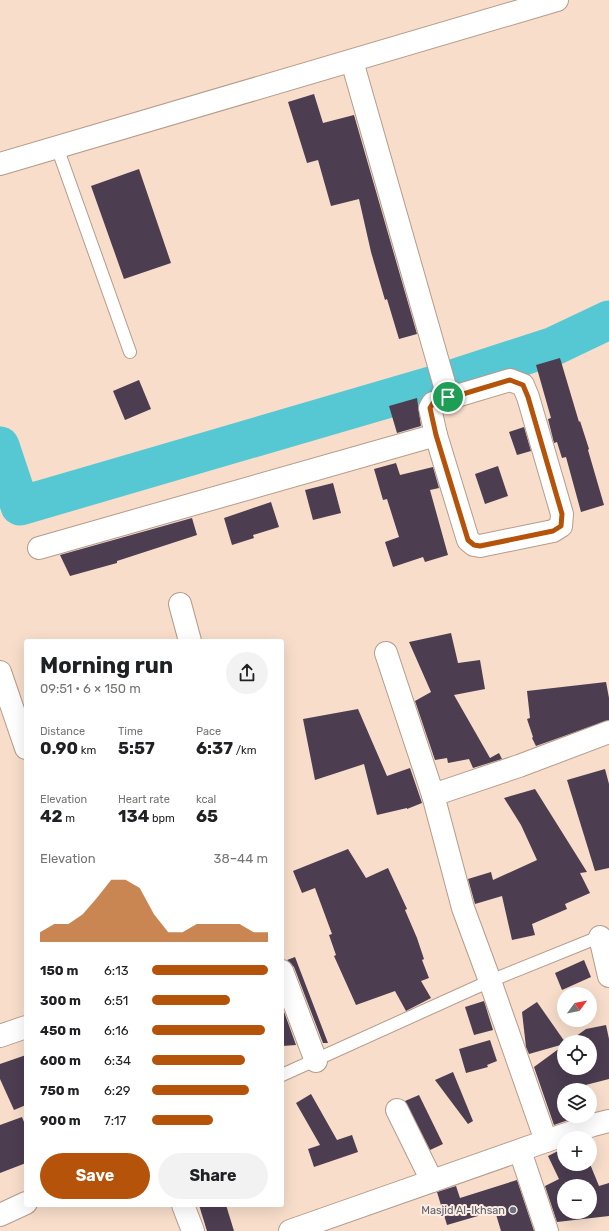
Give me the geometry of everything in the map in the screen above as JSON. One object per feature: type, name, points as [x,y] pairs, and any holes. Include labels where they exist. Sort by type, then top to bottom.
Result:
[{"type":"street","points":[[0,164],[557,0]]},
{"type":"street","points":[[352,61],[445,387]]},
{"type":"street","points":[[510,380],[523,385],[528,397],[562,514],[561,526],[553,531],[480,546],[474,545],[468,540],[436,435],[430,408],[445,387],[510,380]]},
{"type":"street","points":[[38,548],[436,435]]},
{"type":"street","points":[[180,604],[189,639]]},
{"type":"street","points":[[386,653],[433,795],[462,908],[490,981],[546,1141]]},
{"type":"street","points":[[0,672],[24,742]]},
{"type":"street","points":[[433,795],[526,763],[609,732]]},
{"type":"street","points":[[605,935],[609,976]]},
{"type":"street","points":[[284,976],[316,1061]]},
{"type":"street","points":[[0,1036],[24,1029]]},
{"type":"street","points":[[397,1110],[432,1181]]},
{"type":"street","points":[[290,1231],[546,1141],[609,1121]]},
{"type":"street","points":[[520,1151],[547,1231]]},
{"type":"street","points":[[0,1215],[24,1204]]},
{"type":"street","points":[[184,1207],[192,1231]]},
{"type":"lane","points":[[57,147],[130,352]]},
{"type":"lane","points":[[284,1074],[490,981],[605,935]]},
{"type":"building","points":[[314,94],[323,123],[354,115],[417,334],[399,339],[387,299],[385,300],[371,252],[359,199],[331,206],[318,160],[307,163],[288,102]]},
{"type":"building","points":[[139,169],[171,263],[124,279],[91,186]]},
{"type":"building","points":[[560,358],[579,422],[580,421],[589,449],[588,450],[604,505],[581,512],[566,457],[562,458],[557,442],[554,443],[548,419],[551,418],[536,365]]},
{"type":"building","points":[[139,380],[151,409],[125,420],[113,391]]},
{"type":"building","points":[[417,398],[421,426],[397,433],[389,406]]},
{"type":"building","points":[[524,427],[531,451],[517,455],[509,432]]},
{"type":"building","points":[[396,463],[400,475],[433,467],[439,488],[430,490],[448,555],[425,562],[423,557],[393,567],[385,542],[399,537],[387,499],[383,500],[374,469]]},
{"type":"building","points":[[498,466],[508,496],[485,504],[475,474]]},
{"type":"building","points":[[333,483],[341,513],[313,520],[305,490]]},
{"type":"building","points":[[271,502],[279,527],[253,535],[254,538],[232,545],[224,518]]},
{"type":"building","points":[[192,518],[197,535],[117,561],[117,563],[70,576],[60,555]]},
{"type":"building","points":[[451,633],[458,663],[480,660],[485,689],[454,695],[490,758],[499,753],[502,759],[473,768],[469,759],[448,763],[447,758],[435,760],[415,701],[431,692],[409,642]]},
{"type":"building","points":[[606,682],[609,698],[609,720],[536,746],[532,738],[533,737],[527,719],[530,718],[527,691]]},
{"type":"building","points":[[358,709],[387,776],[410,768],[422,803],[407,809],[377,815],[364,764],[315,780],[303,719]]},
{"type":"building","points":[[605,769],[609,784],[609,868],[595,871],[567,780]]},
{"type":"building","points":[[535,789],[587,872],[580,873],[590,893],[565,904],[567,909],[532,924],[535,935],[512,940],[502,896],[475,904],[468,879],[491,872],[493,880],[537,860],[521,825],[504,798]]},
{"type":"building","points":[[348,849],[366,878],[388,868],[407,909],[405,910],[417,938],[424,959],[422,960],[429,978],[421,981],[431,998],[406,1011],[395,991],[356,1005],[334,956],[336,955],[329,935],[332,934],[315,888],[302,893],[293,871]]},
{"type":"building","points":[[295,957],[328,1043],[323,1043],[294,967],[287,960]]},
{"type":"building","points":[[584,960],[591,977],[569,987],[561,987],[555,973]]},
{"type":"building","points":[[484,1001],[493,1030],[474,1035],[465,1007]]},
{"type":"building","points":[[537,1002],[560,1035],[557,1035],[557,1046],[529,1054],[526,1047],[522,1012]]},
{"type":"building","points":[[284,1012],[296,1045],[284,1046]]},
{"type":"building","points":[[606,1025],[609,1039],[609,1079],[593,1083],[557,1083],[557,1123],[560,1123],[554,1125],[534,1067],[557,1050],[557,1075],[597,1075],[597,1035],[578,1035],[586,1029]]},
{"type":"building","points":[[490,1040],[497,1061],[487,1065],[488,1067],[466,1073],[459,1049]]},
{"type":"building","points":[[24,1056],[24,1106],[14,1110],[0,1079],[0,1064]]},
{"type":"building","points":[[453,1072],[473,1121],[468,1124],[435,1080]]},
{"type":"building","points":[[311,1094],[337,1140],[352,1135],[358,1152],[314,1167],[308,1149],[320,1145],[296,1103]]},
{"type":"building","points":[[419,1095],[443,1144],[430,1150],[405,1101]]},
{"type":"building","points":[[22,1117],[24,1122],[24,1164],[0,1173],[0,1125]]},
{"type":"building","points":[[557,1152],[557,1171],[593,1171],[596,1179],[559,1179],[548,1156]]},
{"type":"building","points":[[517,1180],[534,1231],[501,1231],[495,1211],[447,1225],[437,1192],[456,1186],[460,1198]]},
{"type":"building","points":[[557,1180],[557,1219],[583,1219],[557,1222],[545,1186]]},
{"type":"building","points":[[597,1181],[599,1186],[609,1183],[609,1216],[597,1217]]},
{"type":"building","points":[[200,1207],[227,1207],[234,1231],[207,1231]]},
{"type":"waterway","points":[[0,446],[20,506],[434,385],[554,346],[609,320]]},
{"type":"place","name":"Masjid Al-Ikhsan","points":[[513,1210]]},
{"type":"route","points":[[510,380],[516,381],[523,385],[528,397],[562,514],[561,526],[553,531],[480,546],[474,545],[468,540],[436,435],[430,408],[433,403],[448,397],[510,380]]}]
